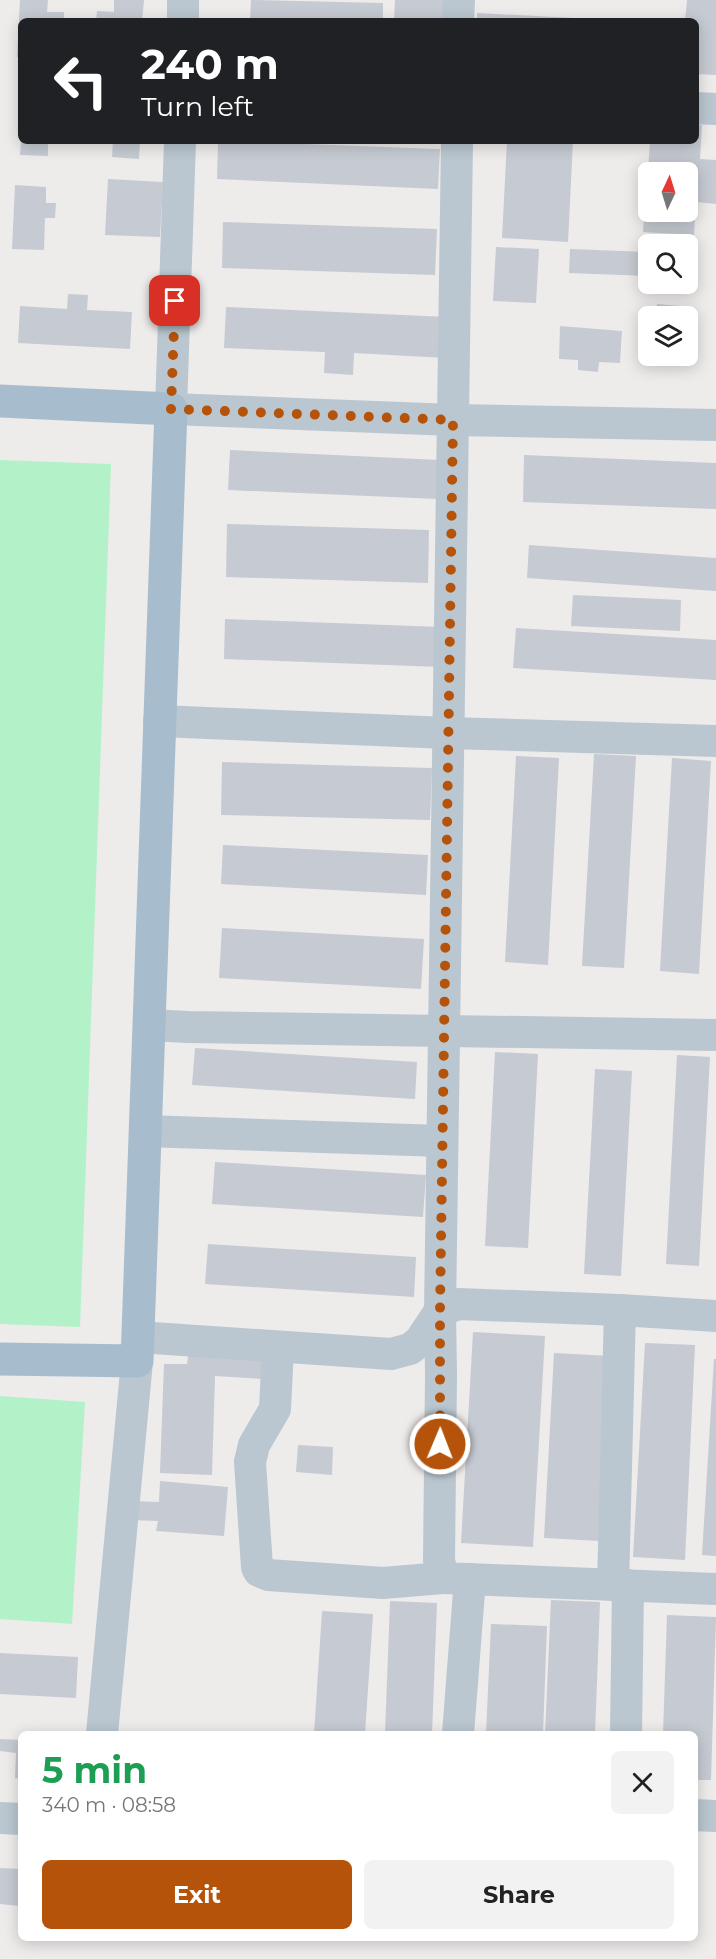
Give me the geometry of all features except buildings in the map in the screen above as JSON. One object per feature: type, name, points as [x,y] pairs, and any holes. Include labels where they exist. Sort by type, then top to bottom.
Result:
[{"type":"main road","points":[[0,401],[171,409],[137,1349],[0,1359]]},
{"type":"street","points":[[183,0],[183,18]]},
{"type":"street","points":[[458,18],[459,0]]},
{"type":"street","points":[[699,108],[716,109]]},
{"type":"street","points":[[180,144],[171,409],[453,420],[716,424]]},
{"type":"street","points":[[457,144],[442,1141],[439,1560],[457,1578],[458,1731]]},
{"type":"street","points":[[159,721],[716,741]]},
{"type":"street","points":[[149,1025],[188,1028],[716,1035]]},
{"type":"street","points":[[145,1131],[442,1141]]},
{"type":"street","points":[[102,1731],[137,1349],[278,1348],[370,1354],[399,1353],[410,1349],[420,1341],[440,1311],[458,1304],[476,1303],[716,1316]]},
{"type":"street","points":[[620,1310],[620,1585],[626,1731]]},
{"type":"street","points":[[278,1348],[274,1409],[254,1444],[250,1462],[257,1566],[260,1571],[268,1575],[383,1583],[457,1578],[716,1589]]},
{"type":"street","points":[[698,1815],[716,1815]]},
{"type":"street","points":[[0,1818],[18,1819]]},
{"type":"green space","points":[[0,460],[111,464],[80,1327],[0,1324]]},
{"type":"green space","points":[[0,1396],[85,1402],[72,1624],[0,1619]]},
{"type":"route","points":[[175,301],[171,409],[453,420],[440,1444]]}]
